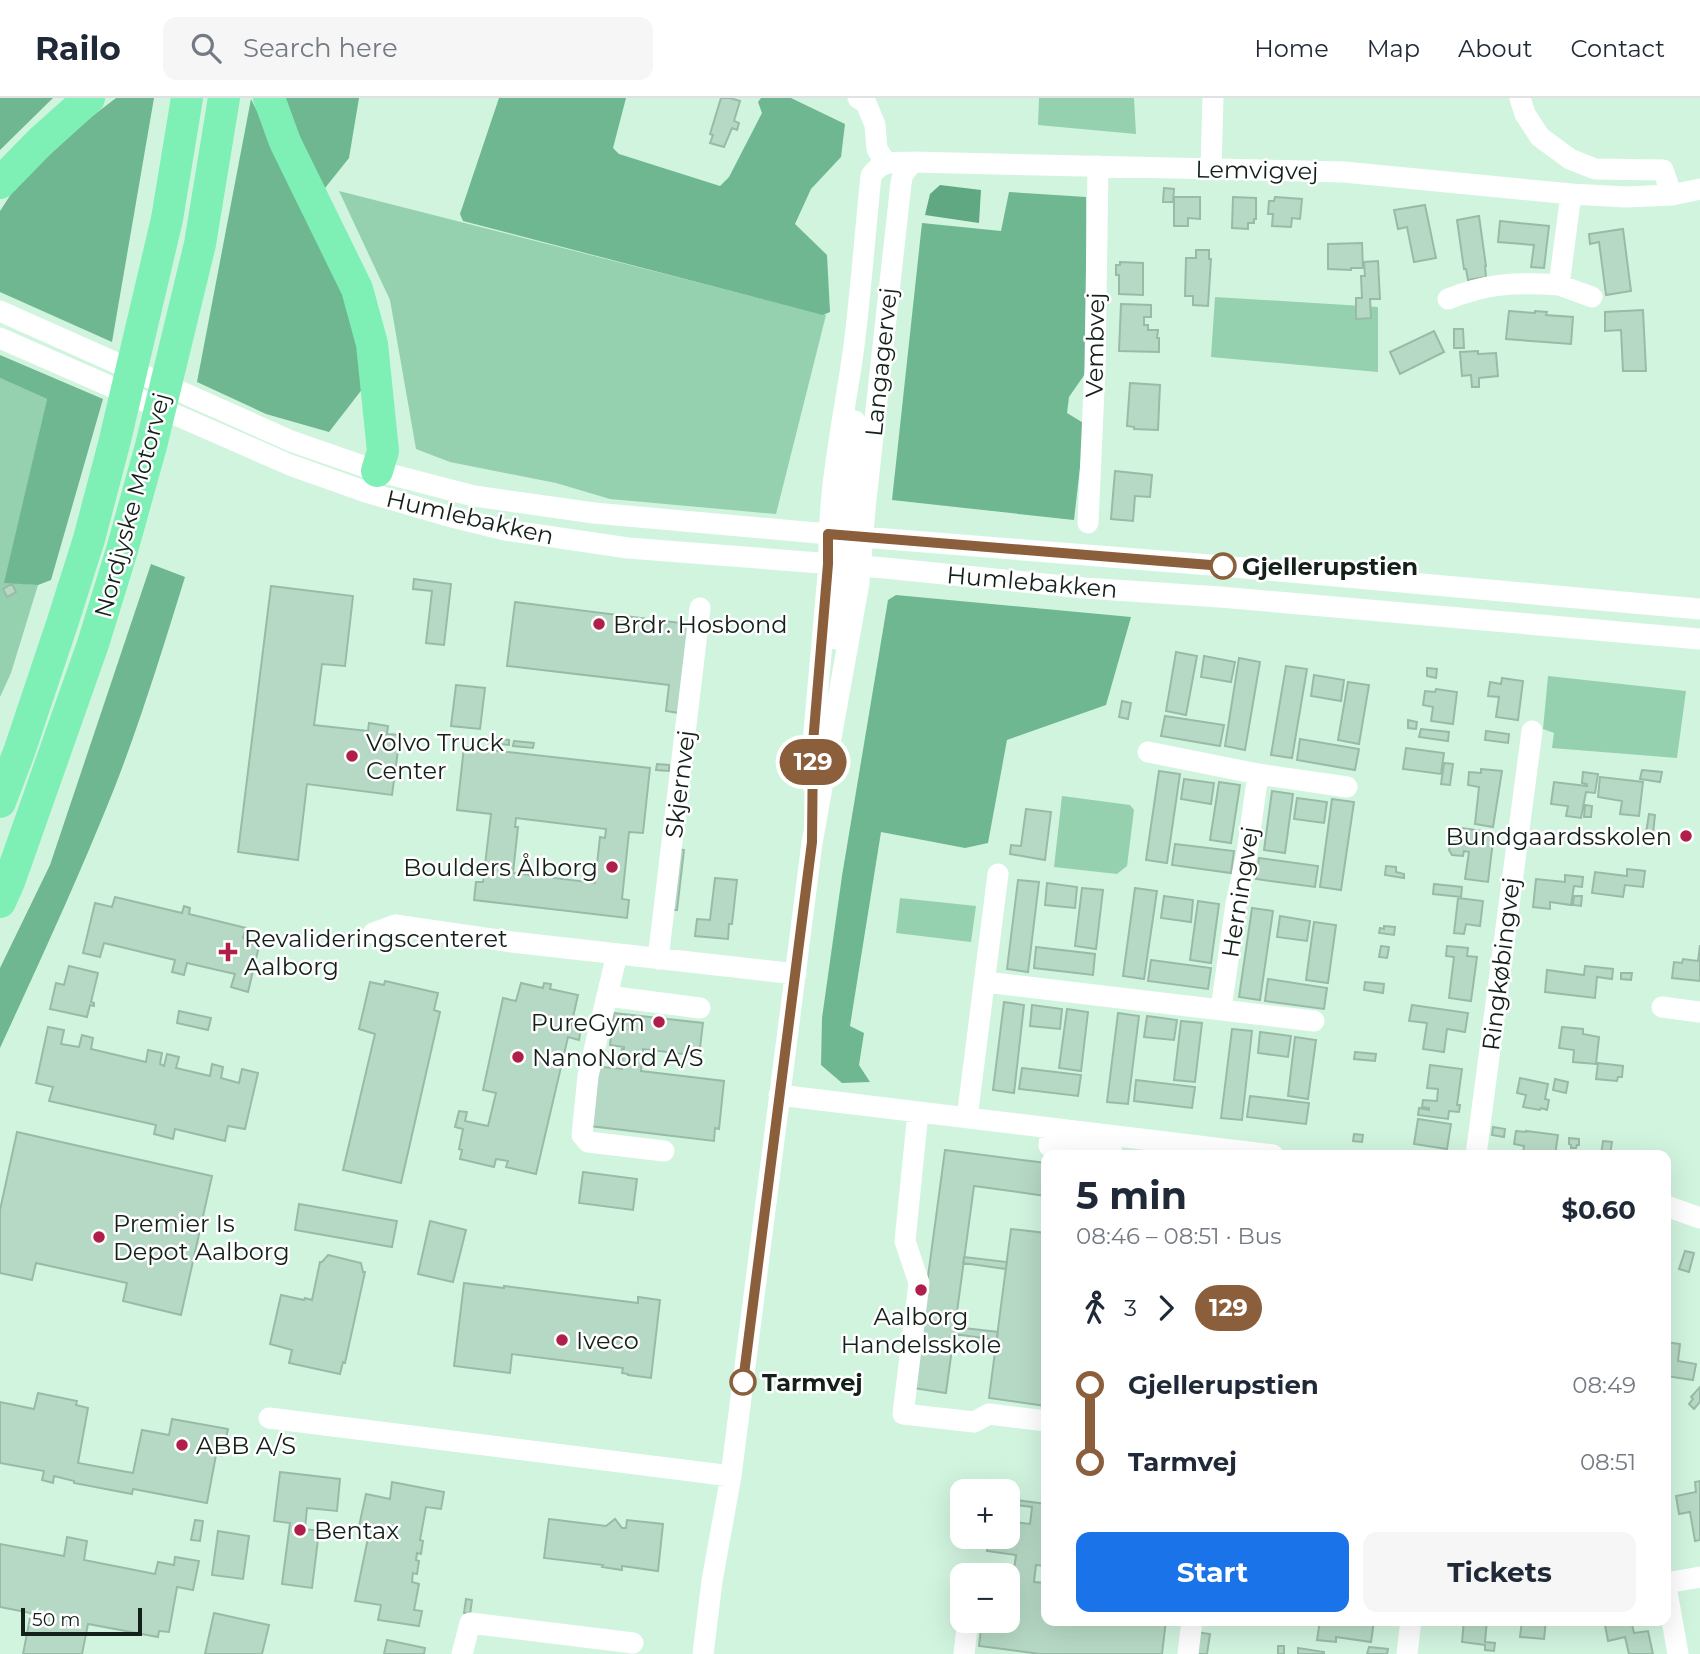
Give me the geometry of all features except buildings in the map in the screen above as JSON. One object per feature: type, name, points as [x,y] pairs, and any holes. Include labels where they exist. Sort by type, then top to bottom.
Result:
[{"type":"highway","points":[[0,183],[89,98]]},
{"type":"highway","name":"Nordjyske Motorvej","points":[[0,802],[89,539],[167,219],[187,98]]},
{"type":"highway","name":"Nordjyske Motorvej","points":[[0,902],[89,656],[151,446],[200,244],[224,98]]},
{"type":"highway","points":[[269,98],[285,142],[357,289],[365,314],[372,344],[383,451],[373,482]]},
{"type":"street","points":[[858,98],[866,103],[875,125],[877,149],[886,163]]},
{"type":"street","points":[[1211,169],[1213,98]]},
{"type":"street","points":[[1520,98],[1525,114],[1540,136],[1570,159],[1595,169],[1663,170],[1672,195]]},
{"type":"street","name":"Langagervej","points":[[845,536],[901,183],[903,174],[913,162]]},
{"type":"street","name":"Lemvigvej","points":[[886,163],[1344,172],[1626,197],[1672,195],[1700,190]]},
{"type":"street","name":"Langagervej","points":[[703,1654],[712,1581],[731,1476],[812,842],[834,721],[831,680],[844,565],[859,380],[854,346],[871,176],[877,167],[886,163]]},
{"type":"street","name":"Vembvej","points":[[1088,523],[1095,367],[1098,166]]},
{"type":"street","points":[[1559,285],[1571,194]]},
{"type":"street","points":[[1448,299],[1495,285],[1524,283],[1559,285],[1592,297]]},
{"type":"street","name":"Humlebakken","points":[[0,311],[291,440],[448,516],[505,530],[628,548],[844,565],[1084,589],[1220,597],[1700,639]]},
{"type":"street","name":"Humlebakken","points":[[0,338],[290,465],[373,482],[594,513],[1700,609]]},
{"type":"street","points":[[844,565],[845,536]]},
{"type":"street","name":"Langagervej","points":[[812,842],[813,743],[844,565]]},
{"type":"street","name":"Skjernvej","points":[[658,959],[700,608]]},
{"type":"street","name":"Ringkøbingvej","points":[[1477,1150],[1532,731]]},
{"type":"street","points":[[1148,752],[1347,788]]},
{"type":"street","name":"Herningvej","points":[[1221,1009],[1258,774]]},
{"type":"street","points":[[967,1118],[998,874]]},
{"type":"street","points":[[373,933],[395,925],[512,942],[796,974]]},
{"type":"street","points":[[617,954],[587,1076],[582,1135],[588,1142],[664,1151]]},
{"type":"street","points":[[985,982],[1314,1021]]},
{"type":"street","points":[[607,996],[700,1008]]},
{"type":"street","points":[[1662,1007],[1700,1012]]},
{"type":"street","points":[[779,1096],[1051,1128],[1114,1148],[1159,1150]]},
{"type":"street","points":[[918,1112],[905,1241],[919,1283],[903,1414],[974,1422],[989,1413],[1041,1420]]},
{"type":"street","points":[[1671,1208],[1700,1218]]},
{"type":"street","points":[[269,1418],[731,1476]]},
{"type":"street","name":"Langagervej","points":[[717,1654],[725,1582],[731,1476]]},
{"type":"street","points":[[1671,1583],[1700,1577]]},
{"type":"street","points":[[1671,1613],[1678,1654]]},
{"type":"street","points":[[461,1654],[470,1623],[633,1643]]},
{"type":"street","points":[[1188,1654],[1191,1626]]},
{"type":"street","points":[[1407,1654],[1410,1626]]},
{"type":"street","points":[[964,1654],[966,1633]]},
{"type":"shaded area","points":[[0,98],[53,98],[0,150]]},
{"type":"shaded area","points":[[116,98],[154,98],[112,342],[0,292],[0,211],[17,185],[86,121]]},
{"type":"shaded area","points":[[282,98],[359,98],[349,158],[325,188],[302,146]]},
{"type":"shaded area","points":[[499,98],[626,98],[613,148],[619,154],[720,186],[729,177],[762,113],[758,102],[761,98],[791,98],[845,124],[841,157],[811,189],[795,224],[827,255],[830,312],[823,315],[463,221],[460,214]]},
{"type":"shaded area","points":[[1039,98],[1134,98],[1136,134],[1038,125]]},
{"type":"shaded area","points":[[251,99],[337,271],[367,383],[329,432],[266,414],[197,382]]},
{"type":"shaded area","points":[[940,185],[981,190],[979,223],[925,215],[930,194]]},
{"type":"shaded area","points":[[339,191],[826,315],[776,514],[610,499],[556,483],[450,462],[416,449],[390,300]]},
{"type":"shaded area","points":[[1009,192],[1086,197],[1087,371],[1069,397],[1067,413],[1085,424],[1074,520],[892,500],[922,223],[1001,231]]},
{"type":"shaded area","points":[[1215,297],[1378,307],[1378,372],[1211,357]]},
{"type":"shaded area","points":[[0,355],[103,399],[51,580],[38,585],[4,583],[47,399],[0,378]]},
{"type":"shaded area","points":[[0,378],[47,399],[5,582],[38,585],[11,673],[0,697]]},
{"type":"shaded area","points":[[151,564],[185,577],[143,710],[114,789],[0,1048],[0,968],[50,865]]},
{"type":"shaded area","points":[[896,595],[1131,617],[1106,705],[1007,740],[988,843],[965,848],[881,832],[850,1026],[864,1033],[859,1065],[870,1082],[842,1083],[821,1065],[822,1018],[842,876],[888,600]]},
{"type":"shaded area","points":[[1548,676],[1686,691],[1677,758],[1552,748],[1554,733],[1543,729]]},
{"type":"shaded area","points":[[1062,796],[1130,805],[1134,810],[1127,866],[1117,874],[1054,867]]},
{"type":"shaded area","points":[[900,898],[976,906],[971,942],[896,933]]},
{"type":"bus line","name":"129","points":[[743,1382],[812,842],[813,743],[828,564],[828,534],[1223,566]]},
{"type":"place","name":"Gjellerupstien","points":[[1223,566]]},
{"type":"place","name":"Brdr. Hosbond","points":[[599,624]]},
{"type":"place","name":"Volvo Truck Center","points":[[352,756]]},
{"type":"place","name":"Bundgaardsskolen","points":[[1686,836]]},
{"type":"place","name":"Boulders Ålborg","points":[[612,867]]},
{"type":"place","name":"Revalideringscenteret Aalborg","points":[[228,952]]},
{"type":"place","name":"PureGym","points":[[659,1022]]},
{"type":"place","name":"NanoNord A/S","points":[[518,1057]]},
{"type":"place","name":"Premier Is Depot Aalborg","points":[[99,1237]]},
{"type":"place","name":"Aalborg Handelsskole","points":[[921,1290]]},
{"type":"place","name":"Iveco","points":[[562,1340]]},
{"type":"place","name":"Tarmvej","points":[[743,1382]]},
{"type":"place","name":"ABB A/S","points":[[182,1445]]},
{"type":"place","name":"Bentax","points":[[300,1530]]}]
